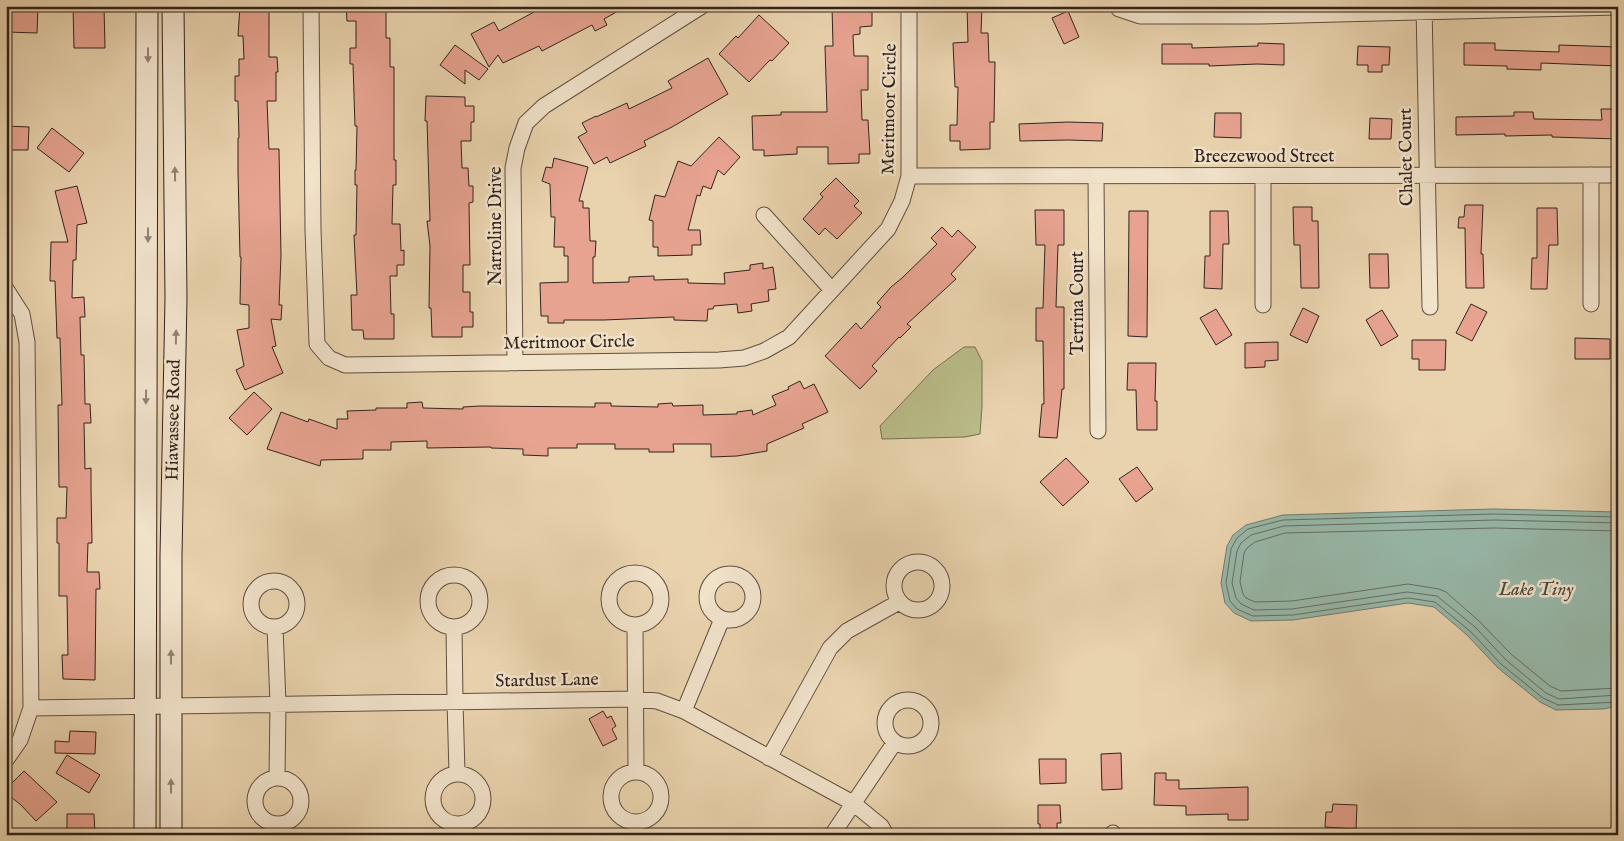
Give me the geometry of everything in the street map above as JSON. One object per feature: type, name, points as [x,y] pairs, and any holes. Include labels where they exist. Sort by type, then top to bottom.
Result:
[{"type":"street","name":"Hiawassee Road","points":[[144,835],[144,521],[148,277],[148,6]]},
{"type":"street","name":"Hiawassee Road","points":[[171,835],[171,556],[176,298],[173,6]]},
{"type":"street","name":"Meritmoor Circle","points":[[311,6],[313,229],[317,344],[329,358],[345,365],[744,358],[764,351],[789,337],[888,229],[902,201],[910,176],[910,6]]},
{"type":"street","name":"Narroline Drive","points":[[515,363],[514,168],[517,148],[526,123],[544,106],[702,6]]},
{"type":"street","points":[[1117,6],[1119,9],[1140,16],[1259,11],[1618,7]]},
{"type":"street","name":"Chalet Court","points":[[1424,8],[1430,307]]},
{"type":"street","points":[[1591,175],[1591,304]]},
{"type":"street","name":"Breezewood Street","points":[[910,176],[1618,175]]},
{"type":"street","name":"Terrina Court","points":[[1096,176],[1098,431]]},
{"type":"street","points":[[1263,176],[1263,305]]},
{"type":"street","points":[[764,215],[831,289]]},
{"type":"street","points":[[6,289],[22,314],[27,342],[31,708],[20,740],[6,760]]},
{"type":"street","points":[[769,758],[830,648],[847,631],[899,602]]},
{"type":"street","points":[[684,711],[722,619]]},
{"type":"street","points":[[635,625],[636,772]]},
{"type":"street","points":[[275,627],[278,777]]},
{"type":"street","points":[[454,627],[454,701],[457,774]]},
{"type":"street","name":"Stardust Lane","points":[[31,708],[454,701],[636,699],[657,701],[684,711],[853,803],[881,826],[886,835]]},
{"type":"street","points":[[832,835],[895,742]]},
{"type":"green space","points":[[964,347],[975,347],[982,361],[980,434],[965,437],[882,439],[880,426],[933,370]]},
{"type":"water","name":"Lake Tiny","points":[[1494,509],[1618,512],[1618,706],[1603,709],[1556,710],[1540,702],[1498,668],[1467,635],[1434,607],[1408,603],[1293,620],[1251,621],[1234,613],[1225,603],[1221,583],[1227,546],[1233,535],[1246,525],[1283,515]]},
{"type":"building","points":[[6,6],[38,6],[37,33],[6,32]]},
{"type":"building","points":[[73,6],[104,7],[105,48],[74,48]]},
{"type":"building","points":[[240,6],[269,6],[269,57],[277,57],[276,101],[267,101],[269,149],[279,149],[281,256],[279,305],[282,305],[281,320],[271,319],[276,346],[272,347],[283,373],[245,390],[236,370],[244,366],[237,330],[249,328],[249,305],[240,304],[239,138],[238,101],[235,101],[235,76],[239,76],[239,59],[244,59],[243,36],[238,36]]},
{"type":"building","points":[[346,6],[386,6],[386,38],[390,38],[390,67],[394,67],[394,160],[396,160],[396,185],[393,185],[392,224],[400,224],[401,251],[404,250],[404,265],[397,265],[397,276],[390,276],[391,314],[394,314],[394,339],[364,339],[363,330],[352,330],[351,295],[357,295],[354,235],[356,235],[357,185],[355,185],[355,170],[357,126],[355,126],[353,64],[350,64],[350,48],[356,48],[356,21],[347,21]]},
{"type":"building","points":[[545,6],[627,6],[604,19],[607,25],[595,31],[592,25],[542,51],[539,46],[503,63],[498,55],[489,67],[471,34],[494,22],[499,31]]},
{"type":"building","points":[[832,6],[870,6],[870,12],[872,12],[872,26],[860,27],[860,34],[853,35],[854,56],[868,56],[868,90],[861,90],[862,120],[868,120],[870,154],[859,154],[859,163],[828,164],[828,147],[797,147],[797,154],[764,156],[764,150],[753,150],[752,116],[781,115],[781,112],[827,112],[825,46],[833,46]]},
{"type":"building","points":[[967,6],[982,6],[981,33],[988,33],[989,62],[995,62],[994,122],[990,122],[990,149],[960,150],[960,141],[950,141],[950,125],[957,125],[958,87],[955,87],[953,43],[968,42]]},
{"type":"building","points":[[1068,11],[1079,37],[1064,44],[1052,18]]},
{"type":"building","points":[[759,15],[789,43],[749,82],[719,54],[736,36],[738,38]]},
{"type":"building","points":[[1258,43],[1284,44],[1284,65],[1209,66],[1209,64],[1162,64],[1162,44],[1192,44],[1192,48],[1258,46]]},
{"type":"building","points":[[1464,43],[1495,43],[1495,50],[1559,52],[1559,45],[1618,47],[1618,66],[1541,63],[1541,70],[1507,69],[1507,66],[1464,65]]},
{"type":"building","points":[[455,45],[488,69],[479,80],[465,70],[465,84],[440,65]]},
{"type":"building","points":[[1358,46],[1390,47],[1389,65],[1382,65],[1382,72],[1368,72],[1368,65],[1357,65]]},
{"type":"building","points":[[708,58],[728,94],[644,141],[646,146],[610,163],[607,157],[594,164],[578,137],[587,132],[582,123],[627,103],[629,109],[672,88],[668,81]]},
{"type":"building","points":[[426,96],[465,97],[465,106],[474,106],[474,122],[471,122],[471,141],[461,141],[462,168],[468,168],[469,186],[473,186],[473,202],[469,203],[470,265],[463,265],[463,292],[470,292],[470,312],[473,312],[473,327],[462,327],[462,337],[432,337],[431,308],[429,308],[430,246],[427,221],[430,221],[427,121],[425,121]]},
{"type":"building","points":[[1601,109],[1618,109],[1618,139],[1552,137],[1552,135],[1456,135],[1456,117],[1514,116],[1514,112],[1533,112],[1534,119],[1602,120]]},
{"type":"building","points":[[1215,113],[1241,113],[1241,138],[1214,137]]},
{"type":"building","points":[[1370,118],[1392,119],[1391,139],[1369,139]]},
{"type":"building","points":[[1103,123],[1102,141],[1020,141],[1019,124]]},
{"type":"building","points":[[6,126],[29,127],[28,150],[6,150]]},
{"type":"building","points":[[52,128],[84,153],[69,172],[37,148]]},
{"type":"building","points":[[719,137],[740,157],[724,175],[718,170],[711,189],[703,186],[700,196],[697,195],[688,230],[700,230],[701,245],[692,245],[692,255],[658,256],[658,247],[653,247],[653,221],[649,220],[655,195],[665,197],[678,161],[691,166]]},
{"type":"building","points":[[554,158],[588,167],[579,201],[583,201],[583,208],[589,208],[590,241],[596,241],[595,257],[593,257],[593,283],[629,282],[629,277],[654,276],[654,280],[688,279],[688,283],[725,284],[724,273],[750,270],[750,265],[763,263],[763,269],[773,267],[776,289],[768,290],[769,301],[751,304],[752,311],[738,313],[737,304],[714,306],[713,309],[708,309],[707,321],[674,320],[674,317],[564,320],[564,323],[548,323],[548,316],[541,316],[540,283],[568,282],[568,256],[564,256],[564,247],[554,247],[555,217],[551,217],[550,184],[542,181],[546,167],[552,168]]},
{"type":"building","points":[[836,178],[859,201],[854,206],[862,213],[837,239],[825,228],[819,235],[803,219],[823,197],[820,194]]},
{"type":"building","points":[[77,186],[87,223],[77,225],[76,260],[73,260],[72,298],[84,297],[85,317],[80,317],[81,355],[84,355],[85,404],[90,404],[91,423],[84,423],[85,469],[91,468],[92,543],[88,543],[87,572],[99,572],[100,589],[96,589],[95,680],[63,679],[62,655],[68,655],[67,596],[59,596],[59,543],[57,543],[57,518],[66,518],[67,487],[59,487],[58,405],[62,405],[60,338],[57,338],[55,281],[50,281],[51,242],[68,242],[55,191]]},
{"type":"building","points":[[1465,205],[1483,205],[1481,254],[1483,254],[1484,288],[1466,288],[1465,228],[1458,228],[1459,217],[1464,217]]},
{"type":"building","points":[[1293,207],[1312,207],[1312,221],[1318,221],[1319,288],[1301,288],[1300,245],[1294,245]]},
{"type":"building","points":[[1537,208],[1557,208],[1558,245],[1549,245],[1547,289],[1531,289],[1532,258],[1537,258]]},
{"type":"building","points":[[1035,210],[1064,210],[1064,245],[1058,245],[1056,307],[1064,307],[1064,389],[1062,389],[1057,438],[1039,437],[1042,404],[1044,404],[1043,341],[1036,341],[1036,308],[1043,308],[1045,245],[1036,245]]},
{"type":"building","points":[[1129,211],[1148,211],[1147,337],[1128,336]]},
{"type":"building","points":[[1210,211],[1228,211],[1229,244],[1223,244],[1222,289],[1204,288],[1205,256],[1210,256]]},
{"type":"building","points":[[942,227],[952,237],[958,230],[976,247],[951,274],[956,279],[907,324],[911,327],[872,366],[877,371],[860,389],[825,356],[856,323],[861,329],[881,307],[877,303],[891,287],[937,244],[931,238]]},
{"type":"building","points":[[1369,254],[1388,254],[1389,288],[1370,288]]},
{"type":"building","points":[[1471,304],[1487,312],[1472,341],[1456,333]]},
{"type":"building","points":[[1303,308],[1319,316],[1307,343],[1290,335]]},
{"type":"building","points":[[1216,309],[1232,335],[1216,345],[1200,318]]},
{"type":"building","points":[[1382,310],[1398,336],[1381,346],[1366,320]]},
{"type":"building","points":[[1575,338],[1610,339],[1610,359],[1575,359]]},
{"type":"building","points":[[1412,340],[1446,340],[1445,370],[1419,370],[1419,359],[1412,359]]},
{"type":"building","points":[[1278,342],[1278,360],[1265,361],[1265,367],[1245,368],[1245,343]]},
{"type":"building","points":[[1128,363],[1156,363],[1155,401],[1157,401],[1157,430],[1137,430],[1136,390],[1127,390]]},
{"type":"building","points":[[800,381],[804,389],[814,384],[828,412],[802,424],[804,428],[767,444],[767,451],[737,456],[711,457],[711,444],[673,444],[674,452],[649,452],[649,449],[615,449],[615,444],[577,444],[577,448],[548,448],[548,456],[523,455],[523,449],[491,447],[427,448],[427,441],[391,442],[391,450],[363,450],[363,459],[321,460],[320,466],[267,449],[281,412],[308,422],[309,419],[337,429],[337,419],[348,419],[347,411],[376,410],[376,408],[407,408],[407,403],[422,402],[423,408],[463,409],[463,407],[480,406],[595,407],[595,403],[611,403],[611,406],[658,407],[658,404],[672,403],[673,406],[703,405],[703,415],[737,414],[737,412],[752,410],[753,415],[776,405],[772,396],[789,389],[788,387]]},
{"type":"building","points":[[254,392],[272,409],[247,435],[229,418]]},
{"type":"building","points":[[1066,458],[1089,482],[1063,506],[1040,482]]},
{"type":"building","points":[[1137,467],[1153,489],[1136,502],[1119,479]]},
{"type":"building","points":[[603,711],[607,718],[611,716],[616,726],[612,729],[617,739],[603,746],[589,719]]},
{"type":"building","points":[[70,731],[96,732],[95,754],[55,753],[55,741],[69,742]]},
{"type":"building","points":[[1121,753],[1122,789],[1102,790],[1101,754]]},
{"type":"building","points":[[67,755],[100,775],[89,793],[56,773]]},
{"type":"building","points":[[1039,759],[1066,759],[1066,783],[1040,784]]},
{"type":"building","points":[[24,771],[57,802],[36,821],[6,793],[6,789]]},
{"type":"building","points":[[1155,773],[1166,773],[1166,780],[1179,780],[1179,789],[1248,787],[1248,820],[1228,820],[1228,814],[1186,815],[1186,806],[1154,805]]},
{"type":"building","points":[[1333,804],[1357,805],[1356,829],[1325,827],[1326,812],[1332,812]]},
{"type":"building","points":[[1038,805],[1060,805],[1061,823],[1057,823],[1057,835],[1040,835]]},
{"type":"building","points":[[67,814],[94,814],[95,835],[67,835]]}]
